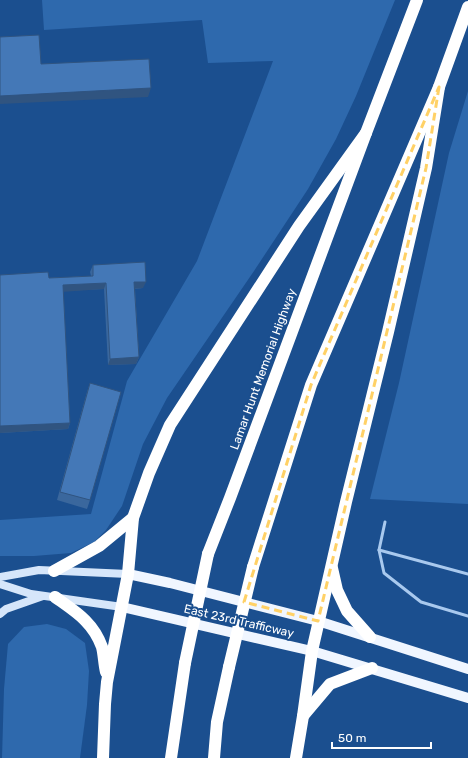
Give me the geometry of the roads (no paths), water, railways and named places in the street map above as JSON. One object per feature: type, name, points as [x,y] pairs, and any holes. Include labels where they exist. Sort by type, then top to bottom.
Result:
[{"type":"highway","name":"Lamar Hunt Memorial Highway","points":[[171,758],[185,663],[208,554],[417,0]]},
{"type":"highway","points":[[214,758],[217,722],[253,567],[311,385],[439,87],[468,7]]},
{"type":"highway","points":[[296,758],[318,621],[426,168],[439,87]]},
{"type":"highway","points":[[103,758],[107,682],[128,574],[133,518],[149,473],[170,425],[299,226],[366,133]]},
{"type":"highway","points":[[54,571],[99,546],[133,518]]},
{"type":"highway","points":[[331,564],[337,590],[347,612],[370,637]]},
{"type":"highway","points":[[49,597],[85,619],[93,630],[102,648],[107,682]]},
{"type":"highway","points":[[303,716],[330,684],[372,668]]},
{"type":"main road","name":"East 23rd Trafficway","points":[[0,577],[39,570],[128,574],[318,621],[468,669]]},
{"type":"main road","name":"East 23rd Trafficway","points":[[0,584],[31,594],[122,607],[312,651],[468,698]]},
{"type":"main road","points":[[0,614],[6,610],[49,597]]},
{"type":"lane","points":[[385,522],[379,550],[384,573],[421,602],[468,616]]},
{"type":"lane","points":[[379,550],[468,574]]}]
